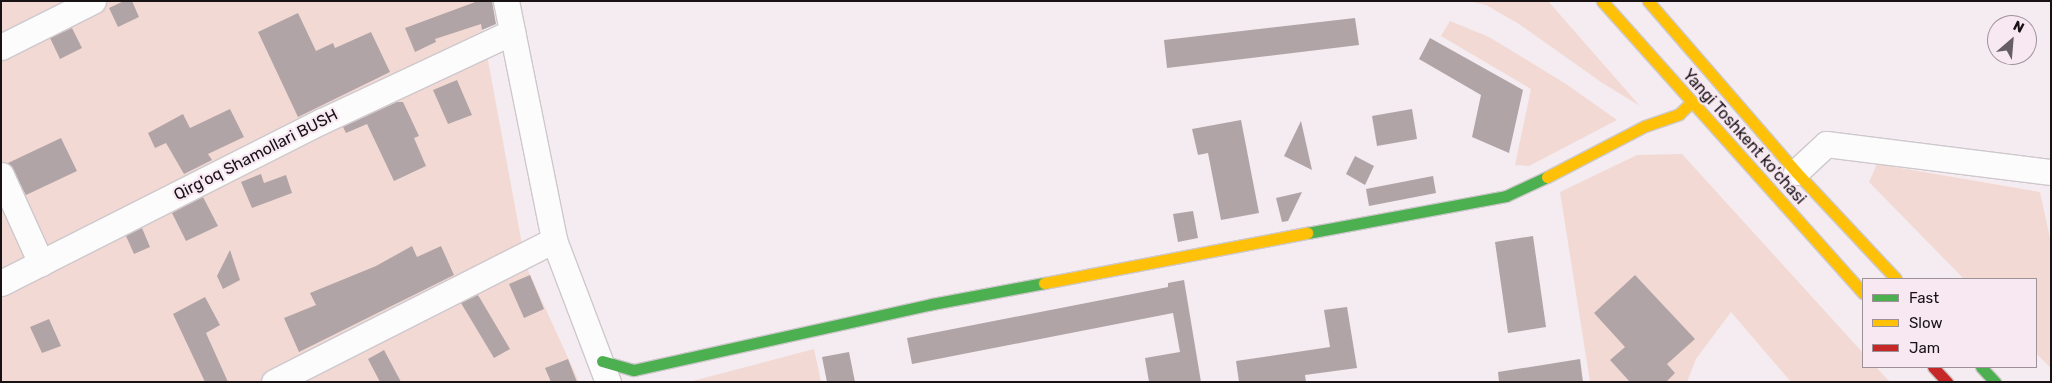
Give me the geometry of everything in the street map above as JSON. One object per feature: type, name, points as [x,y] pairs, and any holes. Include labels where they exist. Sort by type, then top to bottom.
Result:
[{"type":"main road","name":"Yangi Toshkent ko‘chasi","points":[[1602,1],[1691,103],[1862,292]]},
{"type":"main road","name":"Yangi Toshkent ko‘chasi","points":[[1648,1],[1796,172],[1895,278]]},
{"type":"main road","points":[[605,372],[634,370],[922,306],[1506,196],[1558,172],[1645,126],[1679,114],[1691,103]]},
{"type":"main road","points":[[1934,368],[1947,382]]},
{"type":"main road","points":[[1981,368],[1995,382]]},
{"type":"street","points":[[1,47],[93,1]]},
{"type":"street","points":[[506,1],[554,240],[605,372]]},
{"type":"street","name":"Qirg'oq Shamollari BUSH","points":[[1,283],[322,121],[512,32]]},
{"type":"street","points":[[1796,172],[1826,144],[2051,172]]},
{"type":"street","points":[[1,175],[41,263]]},
{"type":"street","points":[[274,382],[554,240]]},
{"type":"shaded area","points":[[1,1],[477,1],[526,266],[579,382],[1,382]]},
{"type":"shaded area","points":[[1468,1],[1548,1],[1640,106],[1601,82],[1519,24],[1486,5]]},
{"type":"shaded area","points":[[1450,21],[1489,37],[1566,84],[1617,120],[1529,166],[1515,165],[1531,89],[1441,36]]},
{"type":"shaded area","points":[[1682,154],[1862,352],[1862,368],[1877,368],[1890,382],[1791,382],[1731,312],[1696,359],[1687,382],[1590,382],[1560,192],[1637,155]]},
{"type":"shaded area","points":[[1877,164],[2040,192],[2051,243],[2051,368],[2037,354],[2037,278],[1963,278],[1869,182]]},
{"type":"shaded area","points":[[814,349],[821,382],[689,382]]},
{"type":"building","points":[[124,1],[132,1],[139,17],[118,27],[109,8]]},
{"type":"building","points":[[478,1],[492,1],[496,24],[482,30],[481,24],[435,39],[436,42],[415,52],[405,28]]},
{"type":"building","points":[[298,13],[316,51],[333,43],[335,48],[371,32],[390,72],[298,117],[258,32]]},
{"type":"building","points":[[1355,18],[1359,45],[1167,68],[1164,40]]},
{"type":"building","points":[[72,28],[82,48],[60,59],[50,38]]},
{"type":"building","points":[[1430,38],[1523,90],[1509,153],[1472,137],[1481,95],[1419,59]]},
{"type":"building","points":[[457,80],[472,115],[448,124],[433,90]]},
{"type":"building","points":[[397,102],[403,102],[419,136],[414,138],[426,166],[394,181],[367,124],[346,133],[343,127]]},
{"type":"building","points":[[230,109],[244,137],[208,154],[212,160],[184,174],[166,143],[155,148],[148,133],[183,114],[190,128]]},
{"type":"building","points":[[1412,109],[1417,139],[1377,146],[1372,116]]},
{"type":"building","points":[[1241,120],[1259,213],[1221,220],[1208,153],[1198,155],[1192,129]]},
{"type":"building","points":[[1301,121],[1312,170],[1284,156]]},
{"type":"building","points":[[61,138],[77,171],[26,195],[8,163]]},
{"type":"building","points":[[1355,156],[1374,166],[1365,185],[1346,174]]},
{"type":"building","points":[[261,174],[264,183],[286,175],[292,193],[252,208],[241,182]]},
{"type":"building","points":[[1433,176],[1436,193],[1369,206],[1366,189]]},
{"type":"building","points":[[1302,192],[1288,221],[1282,222],[1276,198]]},
{"type":"building","points":[[203,197],[218,226],[186,241],[172,213]]},
{"type":"building","points":[[1193,211],[1198,238],[1178,242],[1173,214]]},
{"type":"building","points":[[142,228],[150,247],[134,254],[126,236]]},
{"type":"building","points":[[1533,236],[1546,327],[1508,333],[1495,242]]},
{"type":"building","points":[[412,246],[417,257],[441,246],[454,275],[299,352],[284,318],[316,305],[310,293],[376,266]]},
{"type":"building","points":[[230,250],[240,280],[223,289],[217,276]]},
{"type":"building","points":[[530,275],[544,309],[524,318],[509,284]]},
{"type":"building","points":[[1635,275],[1695,339],[1667,364],[1675,373],[1666,382],[1630,382],[1610,360],[1625,347],[1594,313]]},
{"type":"building","points":[[1184,280],[1201,382],[1149,382],[1145,358],[1180,352],[1173,313],[912,364],[907,338],[1168,287],[1168,283]]},
{"type":"building","points":[[478,295],[510,349],[494,358],[461,303]]},
{"type":"building","points":[[205,297],[220,325],[206,333],[228,382],[205,382],[173,314]]},
{"type":"building","points":[[1347,307],[1357,368],[1305,375],[1306,382],[1239,382],[1236,361],[1330,347],[1324,310]]},
{"type":"building","points":[[49,319],[61,346],[42,353],[30,327]]},
{"type":"building","points":[[384,350],[401,382],[380,382],[368,359]]},
{"type":"building","points":[[849,352],[855,382],[827,382],[822,357]]},
{"type":"building","points":[[568,359],[577,382],[551,382],[545,368]]},
{"type":"building","points":[[1580,359],[1583,382],[1499,382],[1498,372]]},
{"type":"traffic: fast","points":[[1307,233],[1506,196],[1547,177]]},
{"type":"traffic: fast","points":[[602,361],[634,370],[932,304],[1044,283]]},
{"type":"traffic: fast","points":[[1982,368],[1995,382]]},
{"type":"traffic: slow","points":[[1602,1],[1862,292]]},
{"type":"traffic: slow","points":[[1648,1],[1796,172],[1895,278]]},
{"type":"traffic: slow","points":[[1547,177],[1645,126],[1679,114],[1691,103]]},
{"type":"traffic: slow","points":[[1044,283],[1307,233]]},
{"type":"traffic: jam","points":[[1934,368],[1947,382]]}]
